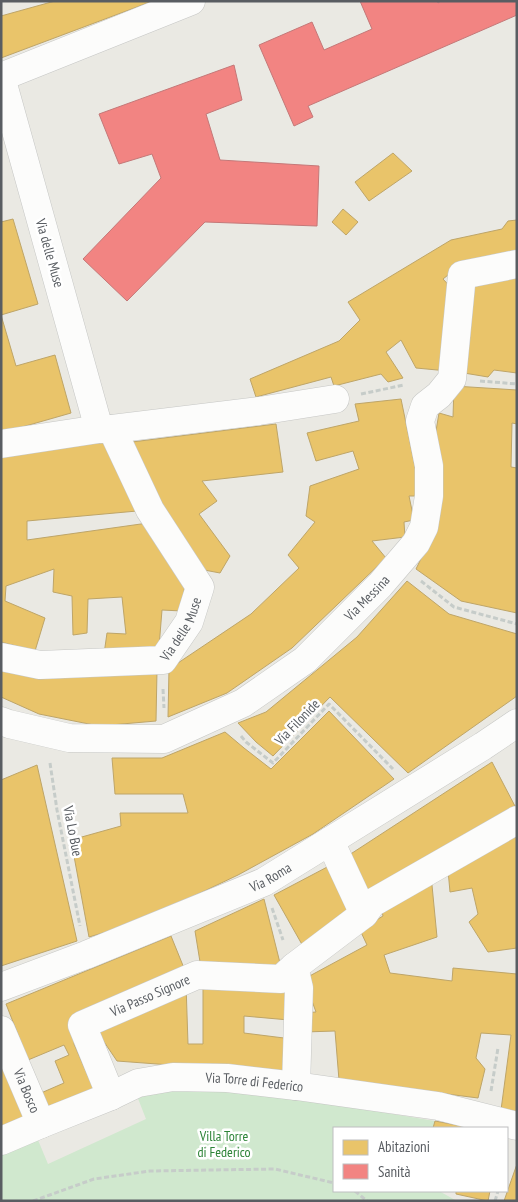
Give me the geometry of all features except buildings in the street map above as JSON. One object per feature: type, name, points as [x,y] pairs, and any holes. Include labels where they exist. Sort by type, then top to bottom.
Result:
[{"type":"street","points":[[1,77],[191,1]]},
{"type":"street","name":"Via delle Muse","points":[[1,77],[106,429],[150,510],[200,587],[189,622],[163,660],[40,666],[1,657]]},
{"type":"street","name":"Via Messina","points":[[1,721],[69,738],[164,739],[243,703],[305,660],[380,585],[416,543],[424,527],[429,496],[429,466],[420,421],[425,406],[439,395],[452,379],[462,275],[517,264]]},
{"type":"street","points":[[1,444],[106,429],[259,411],[335,399]]},
{"type":"street","name":"Via Roma","points":[[1,987],[86,955],[264,882],[517,723]]},
{"type":"street","name":"Via Passo Signore","points":[[111,1096],[82,1025],[197,974],[281,979],[364,914],[372,903],[517,820]]},
{"type":"street","points":[[330,841],[364,914]]},
{"type":"street","points":[[294,967],[299,988],[296,1086]]},
{"type":"street","name":"Via Bosco","points":[[1,1030],[41,1124]]},
{"type":"street","name":"Via Torre di Federico","points":[[1,1141],[138,1083],[173,1077],[227,1078],[438,1106],[517,1126]]},
{"type":"path","points":[[416,577],[454,607],[517,624]]},
{"type":"path","points":[[163,660],[164,739]]},
{"type":"path","name":"Via Filonide","points":[[240,735],[272,763],[329,704],[413,790]]},
{"type":"path","name":"Via Lo Bue","points":[[49,759],[57,810],[86,955]]},
{"type":"path","points":[[264,882],[294,967]]},
{"type":"path","points":[[487,1119],[498,1048]]},
{"type":"path","points":[[33,1201],[94,1180],[150,1171],[275,1169],[333,1183]]},
{"type":"path","points":[[355,1192],[367,1201]]},
{"type":"green space","name":"Villa Torre di Federico","points":[[225,1086],[435,1121],[433,1127],[333,1127],[333,1192],[441,1192],[457,1201],[1,1201],[1,1155],[38,1140],[48,1164],[146,1119],[137,1096],[175,1087]]}]
